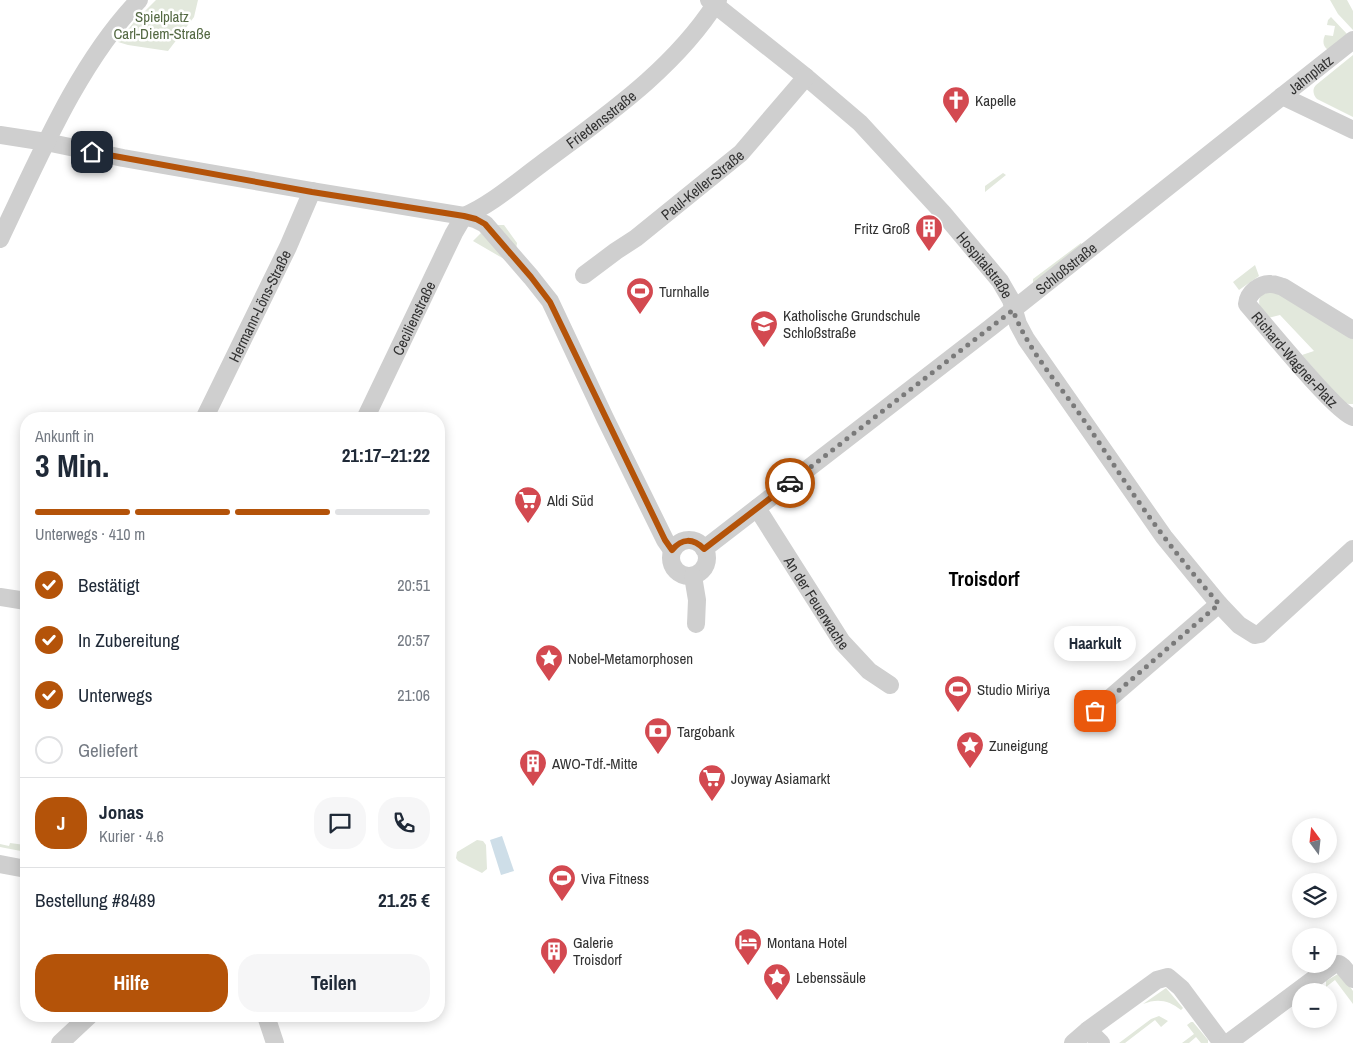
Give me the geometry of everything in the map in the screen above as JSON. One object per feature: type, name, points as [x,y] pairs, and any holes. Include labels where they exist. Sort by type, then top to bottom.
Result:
[{"type":"street","points":[[0,239],[46,142],[85,72],[114,29],[139,0]]},
{"type":"street","name":"Hospitalstraße","points":[[714,2],[860,123],[943,213],[1000,282],[1011,300],[1018,324],[1026,339],[1143,508],[1184,563],[1219,604],[1244,628],[1255,635],[1260,634],[1353,549]]},
{"type":"street","name":"Friedensstraße","points":[[464,216],[488,203],[532,171],[646,82],[695,34],[714,2]]},
{"type":"street","name":"Jahnplatz","points":[[1353,40],[1282,96],[1353,130]]},
{"type":"street","name":"Paul-Keller-Straße","points":[[584,275],[636,238],[740,153],[806,78]]},
{"type":"street","name":"Schloßstraße","points":[[704,549],[1013,310],[1282,96]]},
{"type":"street","points":[[0,135],[312,192],[464,216],[485,224],[550,302],[665,540],[672,550]]},
{"type":"street","name":"Hermann-Löns-Straße","points":[[207,412],[288,246],[312,192]]},
{"type":"street","name":"Cecilienstraße","points":[[368,412],[454,233],[464,216]]},
{"type":"street","name":"Richard-Wagner-Platz","points":[[1353,330],[1283,287],[1272,283],[1262,285],[1247,299],[1247,304],[1322,390],[1343,413],[1353,417]]},
{"type":"street","name":"An der Feuerwache","points":[[757,508],[842,642],[869,671],[890,685]]},
{"type":"street","points":[[686,540],[698,543],[704,549],[706,561],[700,573],[693,576],[682,575],[673,567],[670,556],[677,544],[686,540]]},
{"type":"street","points":[[693,576],[697,600],[696,624]]},
{"type":"street","points":[[0,597],[20,600]]},
{"type":"street","points":[[1095,711],[1219,604]]},
{"type":"street","points":[[0,864],[20,868]]},
{"type":"street","points":[[1073,1043],[1157,980],[1168,977],[1181,988],[1223,1043],[1334,964],[1343,966],[1353,979]]},
{"type":"street","points":[[60,1043],[83,1022]]},
{"type":"street","points":[[268,1022],[275,1043]]},
{"type":"street","points":[[1088,1030],[1101,1043]]},
{"type":"green space","name":"Spielplatz Carl-Diem-Straße","points":[[156,0],[198,0],[194,17],[168,51],[118,42],[134,22]]},
{"type":"green space","points":[[1330,0],[1347,0],[1353,11],[1353,30],[1338,14]]},
{"type":"green space","points":[[1331,17],[1348,35],[1328,50],[1323,41],[1325,35],[1333,36],[1335,26],[1327,25]]},
{"type":"green space","points":[[1353,55],[1353,117],[1317,99],[1314,88]]},
{"type":"green space","points":[[1003,173],[1006,175],[985,192],[985,186]]},
{"type":"green space","points":[[497,225],[504,225],[517,243],[516,249]]},
{"type":"green space","points":[[481,233],[505,258],[504,259],[473,241]]},
{"type":"green space","points":[[1081,243],[1082,245],[1033,283],[1033,279]]},
{"type":"green space","points":[[1255,265],[1259,276],[1239,290],[1233,282]]},
{"type":"green space","points":[[1276,291],[1353,339],[1353,404],[1343,402],[1302,355],[1314,351],[1280,315],[1268,318],[1262,310],[1259,301],[1262,294]]},
{"type":"green space","points":[[477,840],[483,841],[486,845],[487,869],[482,873],[458,861],[456,858],[457,852]]},
{"type":"green space","points":[[10,843],[20,844],[20,851],[0,847],[0,844],[9,846]]},
{"type":"green space","points":[[1341,974],[1353,991],[1353,1004],[1335,980],[1331,983],[1326,983],[1326,981]]},
{"type":"green space","points":[[1166,988],[1183,1008],[1181,1010],[1163,1001],[1143,1004]]},
{"type":"green space","points":[[1159,1016],[1168,1021],[1161,1027],[1155,1020],[1125,1043],[1119,1043],[1151,1019]]},
{"type":"green space","points":[[1191,1022],[1208,1040],[1208,1043],[1201,1043],[1196,1037],[1189,1043],[1182,1043],[1194,1034],[1187,1025]]},
{"type":"shaded area","points":[[502,836],[514,871],[501,875],[490,840]]},
{"type":"way so far","points":[[790,483],[1013,310],[1026,339],[1143,508],[1184,563],[1219,604],[1095,711]]},
{"type":"place","name":"Kapelle","points":[[956,124]]},
{"type":"place","name":"Fritz Groß","points":[[929,252]]},
{"type":"place","name":"Turnhalle","points":[[640,315]]},
{"type":"place","name":"Katholische Grundschule Schloßstraße","points":[[764,348]]},
{"type":"place","name":"Aldi Süd","points":[[528,524]]},
{"type":"place","name":"Nobel-Metamorphosen","points":[[549,682]]},
{"type":"place","name":"Haarkult","points":[[1095,711]]},
{"type":"place","name":"Studio Miriya","points":[[958,713]]},
{"type":"place","name":"Targobank","points":[[658,755]]},
{"type":"place","name":"Zuneigung","points":[[970,769]]},
{"type":"place","name":"AWO-Tdf.-Mitte","points":[[533,787]]},
{"type":"place","name":"Joyway Asiamarkt","points":[[712,802]]},
{"type":"place","name":"Viva Fitness","points":[[562,902]]},
{"type":"place","name":"Montana Hotel","points":[[748,966]]},
{"type":"place","name":"Galerie Troisdorf","points":[[554,975]]},
{"type":"place","name":"Lebenssäule","points":[[777,1001]]},
{"type":"district","name":"Troisdorf","points":[[984,578]]},
{"type":"route","points":[[92,152],[312,192],[464,216],[485,224],[550,302],[665,540],[672,550],[677,544],[686,540],[698,543],[704,549],[790,483]]}]
